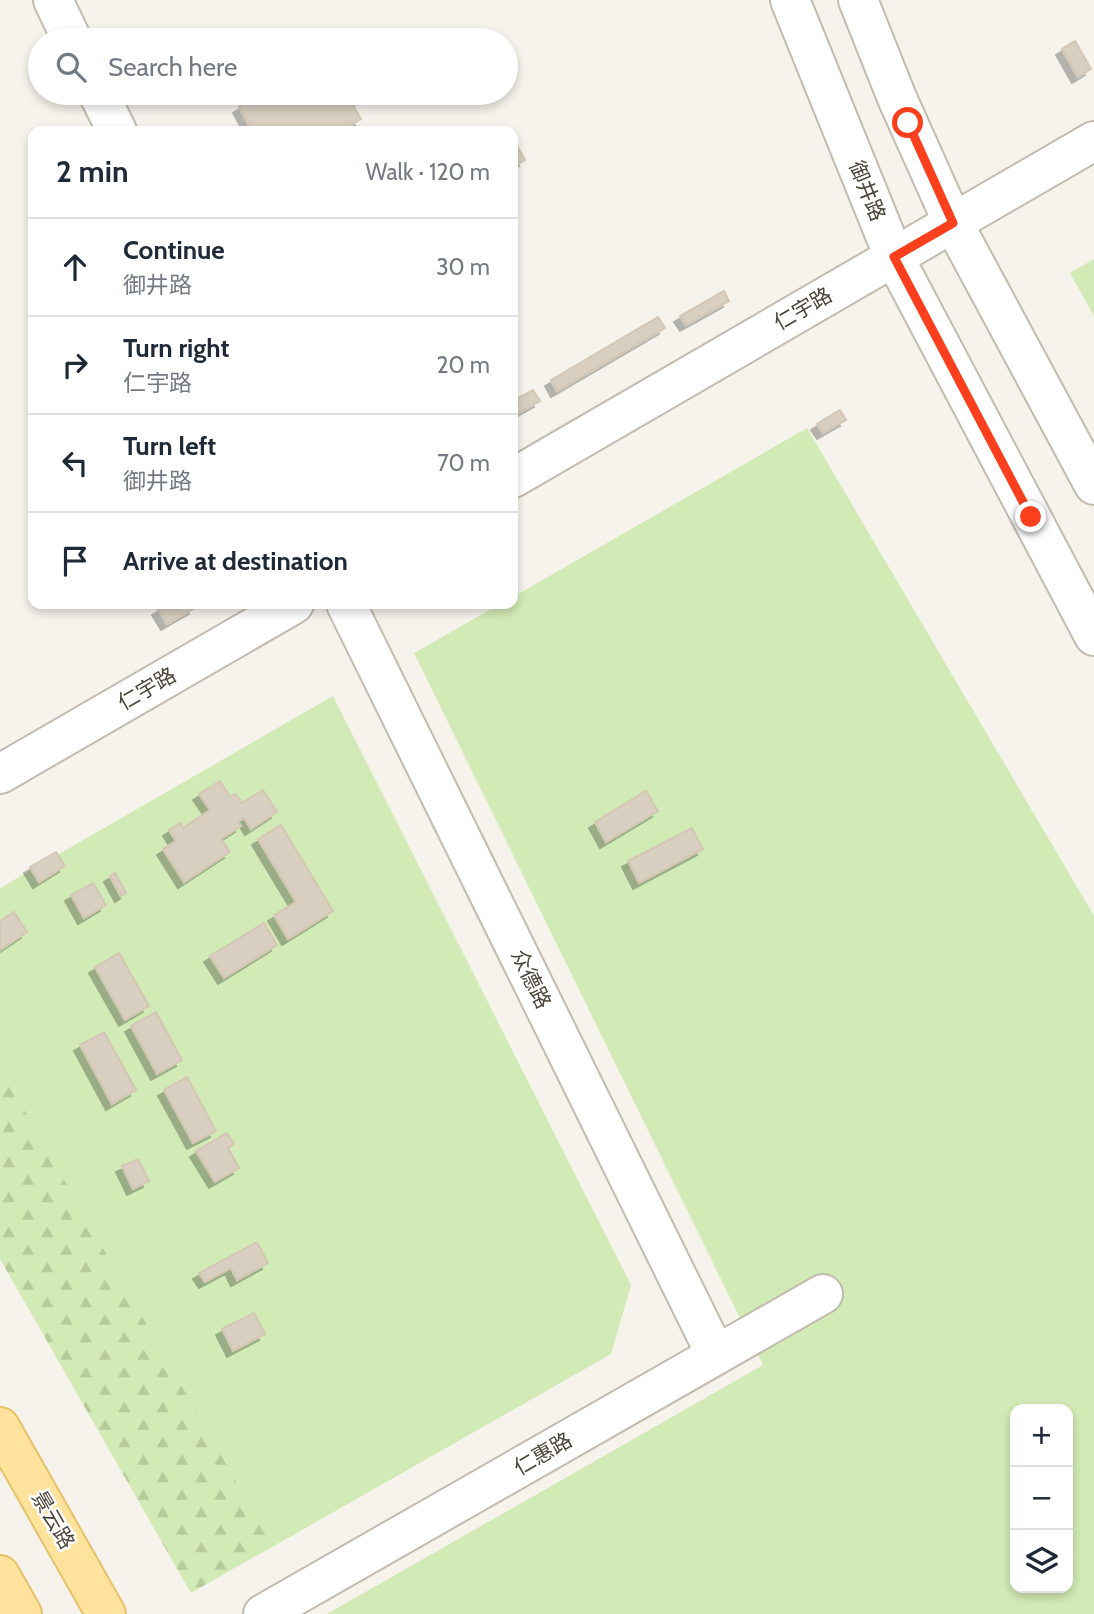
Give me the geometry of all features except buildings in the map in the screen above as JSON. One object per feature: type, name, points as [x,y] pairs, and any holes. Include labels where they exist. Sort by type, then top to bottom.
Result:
[{"type":"main road","name":"景云路","points":[[0,1427],[106,1614]]},
{"type":"main road","points":[[0,1575],[22,1614]]},
{"type":"street","points":[[53,0],[66,28]]},
{"type":"street","name":"御井路","points":[[790,0],[894,257],[1094,636]]},
{"type":"street","points":[[858,0],[897,98],[953,223],[1094,485]]},
{"type":"street","points":[[104,105],[114,126]]},
{"type":"street","name":"仁宇路","points":[[518,475],[1094,141]]},
{"type":"street","name":"仁宇路","points":[[0,774],[285,609]]},
{"type":"street","name":"众德路","points":[[348,609],[716,1355]]},
{"type":"street","name":"仁惠路","points":[[262,1614],[823,1294]]},
{"type":"green space","points":[[1094,259],[1094,316],[1070,273]]},
{"type":"green space","points":[[807,428],[1094,916],[1094,1614],[327,1614],[763,1365],[414,653],[491,609],[518,609],[518,594]]},
{"type":"green space","points":[[333,696],[631,1285],[611,1354],[260,1554],[0,1101],[0,888]]},
{"type":"green space","points":[[0,1068],[273,1546],[191,1593],[0,1259]]},
{"type":"route","points":[[908,123],[953,223],[894,257],[1031,517]]}]
